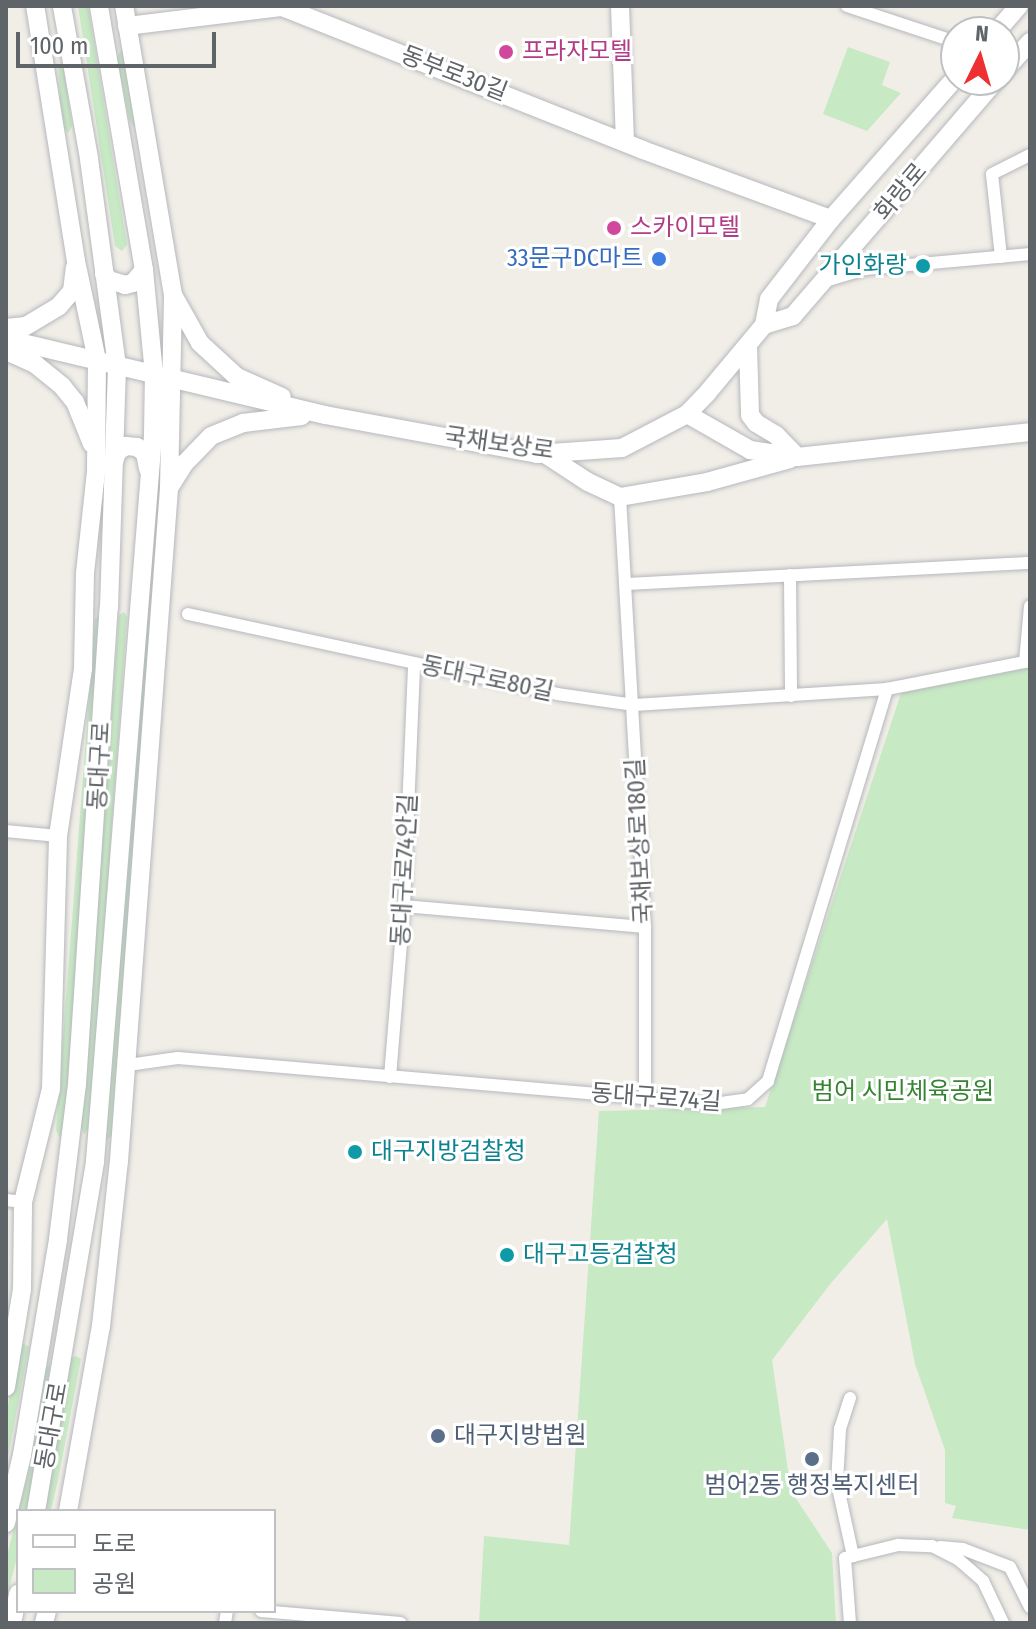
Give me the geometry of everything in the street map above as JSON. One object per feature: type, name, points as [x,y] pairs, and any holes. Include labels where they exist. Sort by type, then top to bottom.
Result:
[{"type":"main road","points":[[35,6],[76,261],[97,360],[96,472]]},
{"type":"main road","name":"동대구로","points":[[6,1523],[22,1455],[58,1239],[77,1084],[99,792],[114,462],[117,366],[89,158],[62,6]]},
{"type":"main road","name":"동대구로","points":[[68,1509],[101,1326],[128,1065],[169,488],[163,376],[99,6]]},
{"type":"main road","points":[[124,6],[173,295],[163,376]]},
{"type":"main road","points":[[620,6],[625,140]]},
{"type":"main road","points":[[127,26],[282,7]]},
{"type":"main road","name":"동부로30길","points":[[282,7],[831,219]]},
{"type":"main road","name":"화랑로","points":[[687,414],[764,325],[769,299],[831,219],[940,95]]},
{"type":"main road","name":"화랑로","points":[[764,325],[793,316],[982,96]]},
{"type":"main road","points":[[6,328],[26,326],[59,306],[72,291],[76,261]]},
{"type":"main road","points":[[104,274],[109,280],[125,285],[140,277],[144,270]]},
{"type":"main road","points":[[173,295],[200,343],[237,377],[325,415]]},
{"type":"main road","name":"국채보상로","points":[[6,339],[325,415],[545,454],[622,448],[687,414]]},
{"type":"main road","points":[[748,346],[750,415],[756,423],[776,435],[797,457]]},
{"type":"main road","points":[[6,351],[35,364],[75,402],[89,433],[96,472]]},
{"type":"main road","name":"동대구로","points":[[36,1509],[65,1355],[95,1161],[150,479],[163,376]]},
{"type":"main road","points":[[687,414],[750,450],[797,457]]},
{"type":"main road","points":[[169,488],[185,463],[211,436],[243,423],[325,415]]},
{"type":"main road","points":[[545,454],[588,482],[620,497],[707,482],[797,457],[1030,432]]},
{"type":"main road","points":[[114,462],[117,452],[126,446],[137,447],[145,453],[150,479]]},
{"type":"main road","name":"동대구로","points":[[6,1387],[22,1289],[15,1201],[51,1089],[58,836],[83,668],[85,573],[96,472]]},
{"type":"main road","points":[[39,1348],[45,1336],[57,1334],[65,1343],[65,1355]]},
{"type":"street","points":[[847,6],[940,37]]},
{"type":"street","points":[[1001,257],[992,174],[1030,155]]},
{"type":"street","points":[[822,282],[865,269],[1030,254]]},
{"type":"street","name":"국채보상로180길","points":[[620,497],[628,584],[645,927],[645,1098]]},
{"type":"street","points":[[628,584],[1030,563]]},
{"type":"street","points":[[790,575],[791,696]]},
{"type":"street","points":[[1027,661],[1030,606]]},
{"type":"street","name":"동대구로80길","points":[[188,614],[557,694],[634,705],[887,689],[1027,661]]},
{"type":"street","name":"동대구로74안길","points":[[390,1077],[404,906],[414,663]]},
{"type":"street","name":"동대구로74길","points":[[128,1065],[178,1058],[645,1098],[736,1103],[748,1099],[768,1081],[887,689]]},
{"type":"street","points":[[6,831],[58,836]]},
{"type":"street","points":[[404,906],[645,927]]},
{"type":"street","points":[[850,1398],[840,1429],[837,1483],[853,1556]]},
{"type":"street","points":[[850,1623],[845,1558],[898,1545],[963,1549],[1010,1567],[1030,1607]]},
{"type":"street","points":[[932,1546],[959,1560],[983,1581],[1003,1623]]},
{"type":"street","points":[[276,1612],[400,1623]]},
{"type":"green space","points":[[78,6],[88,6],[127,245],[122,251],[115,246]]},
{"type":"green space","points":[[848,47],[890,62],[882,85],[901,93],[867,131],[823,114]]},
{"type":"green space","points":[[121,50],[126,54],[137,118],[134,127],[129,119],[117,57]]},
{"type":"green space","points":[[58,64],[64,71],[72,126],[68,133],[62,126]]},
{"type":"green space","points":[[124,612],[127,617],[90,1128],[84,1134],[80,1126],[119,615]]},
{"type":"green space","points":[[99,616],[103,620],[66,1131],[60,1138],[56,1130],[95,619]]},
{"type":"green space","points":[[146,618],[150,623],[113,1134],[106,1141],[103,1132]]},
{"type":"green space","name":"범어 시민체육공원","points":[[1030,667],[1030,1530],[952,1518],[956,1506],[945,1503],[945,1450],[915,1364],[887,1219],[831,1283],[772,1360],[791,1491],[832,1553],[836,1623],[479,1623],[484,1536],[569,1545],[599,1111],[765,1107],[901,693]]},
{"type":"green space","points":[[24,1344],[29,1347],[6,1467],[6,1416],[19,1346]]},
{"type":"green space","points":[[76,1356],[81,1359],[59,1475],[51,1509],[41,1509],[71,1358]]},
{"type":"green space","points":[[50,1365],[28,1509],[19,1509],[29,1471],[45,1368]]},
{"type":"green space","points":[[16,1520],[16,1561],[6,1601],[6,1560]]},
{"type":"place","name":"프라자모텔","points":[[506,52]]},
{"type":"place","name":"스카이모텔","points":[[614,228]]},
{"type":"place","name":"33문구DC마트","points":[[659,259]]},
{"type":"place","name":"가인화랑","points":[[923,266]]},
{"type":"place","name":"대구지방검찰청","points":[[355,1152]]},
{"type":"place","name":"대구고등검찰청","points":[[507,1255]]},
{"type":"place","name":"대구지방법원","points":[[438,1436]]},
{"type":"place","name":"범어2동 행정복지센터","points":[[812,1459]]}]
